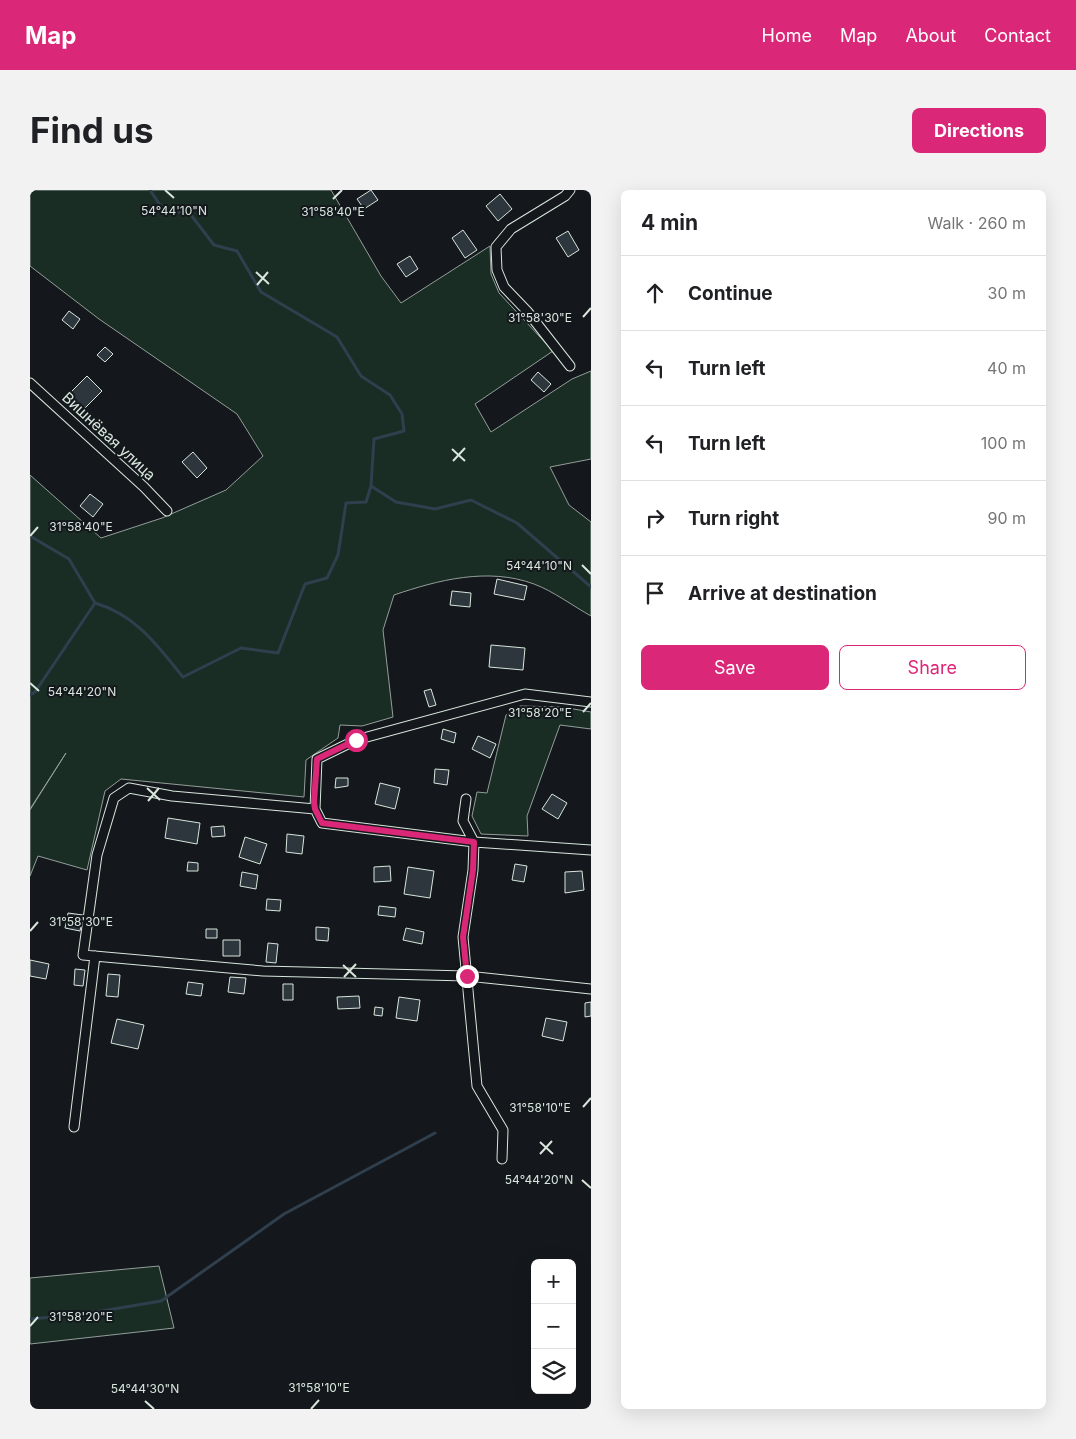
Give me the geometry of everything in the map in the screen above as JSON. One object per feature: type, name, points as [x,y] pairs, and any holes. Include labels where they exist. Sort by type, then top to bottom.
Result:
[{"type":"street","points":[[570,190],[565,196],[511,229],[496,247],[497,270],[504,287],[527,311],[570,366]]},
{"type":"street","name":"Вишнёвая улица","points":[[30,383],[144,487],[167,511]]},
{"type":"street","points":[[591,702],[525,694],[356,740],[317,759],[315,809],[322,823],[474,842],[591,850]]},
{"type":"street","points":[[315,809],[172,796],[129,788],[114,798],[97,855],[83,955],[263,971],[467,976],[591,989]]},
{"type":"street","points":[[466,799],[463,821],[474,842],[473,870],[463,937],[477,1086],[503,1130],[502,1159]]},
{"type":"street","points":[[74,1127],[95,956]]},
{"type":"green space","points":[[30,190],[331,190],[381,276],[401,303],[490,246],[491,274],[499,293],[553,351],[475,404],[491,432],[572,379],[591,371],[591,459],[550,467],[569,505],[591,522],[591,616],[541,587],[517,579],[499,576],[446,580],[394,595],[383,630],[393,717],[362,726],[340,725],[338,738],[306,760],[304,797],[121,779],[105,791],[87,870],[38,856],[30,876],[30,810],[66,753],[30,809],[30,475],[101,538],[162,518],[226,490],[263,456],[237,414],[99,319],[30,266]]},
{"type":"green space","points":[[520,706],[562,707],[591,712],[591,729],[560,725],[527,816],[528,836],[481,834],[472,816],[477,792],[487,793],[506,715]]},
{"type":"green space","points":[[159,1266],[174,1328],[30,1344],[30,1278]]},
{"type":"building","points":[[371,190],[378,200],[364,209],[357,199]]},
{"type":"building","points":[[500,194],[512,209],[498,221],[486,206]]},
{"type":"building","points":[[463,230],[477,250],[465,258],[452,238]]},
{"type":"building","points":[[568,231],[579,250],[568,257],[556,238]]},
{"type":"building","points":[[410,256],[418,269],[406,277],[397,264]]},
{"type":"building","points":[[69,311],[80,319],[73,329],[62,320]]},
{"type":"building","points":[[105,347],[113,354],[105,362],[97,355]]},
{"type":"building","points":[[538,372],[551,384],[544,392],[531,380]]},
{"type":"building","points":[[87,376],[102,391],[84,409],[69,394]]},
{"type":"building","points":[[193,452],[207,468],[197,478],[182,462]]},
{"type":"building","points":[[90,494],[103,504],[93,517],[80,506]]},
{"type":"building","points":[[497,579],[527,586],[524,600],[494,594]]},
{"type":"building","points":[[452,591],[471,593],[470,607],[450,605]]},
{"type":"building","points":[[491,645],[525,648],[523,670],[489,667]]},
{"type":"building","points":[[431,689],[436,705],[429,707],[424,691]]},
{"type":"building","points":[[443,729],[456,733],[454,743],[441,739]]},
{"type":"building","points":[[478,736],[496,744],[490,758],[472,749]]},
{"type":"building","points":[[435,769],[449,770],[447,785],[434,783]]},
{"type":"building","points":[[336,778],[348,778],[348,786],[335,788]]},
{"type":"building","points":[[380,783],[400,788],[395,809],[375,804]]},
{"type":"building","points":[[552,794],[567,803],[558,819],[542,809]]},
{"type":"building","points":[[168,818],[200,823],[197,844],[165,838]]},
{"type":"building","points":[[224,826],[225,836],[212,837],[211,827]]},
{"type":"building","points":[[287,834],[304,836],[302,854],[286,852]]},
{"type":"building","points":[[245,837],[267,844],[260,864],[239,857]]},
{"type":"building","points":[[188,862],[198,863],[198,871],[187,871]]},
{"type":"building","points":[[515,864],[527,866],[524,882],[512,880]]},
{"type":"building","points":[[390,866],[391,881],[374,882],[374,867]]},
{"type":"building","points":[[408,867],[434,871],[430,898],[404,894]]},
{"type":"building","points":[[582,871],[584,890],[565,893],[565,872]]},
{"type":"building","points":[[242,872],[258,875],[256,889],[240,886]]},
{"type":"building","points":[[267,899],[281,900],[280,911],[266,910]]},
{"type":"building","points":[[379,906],[396,908],[395,917],[378,915]]},
{"type":"building","points":[[68,913],[83,915],[80,931],[65,928]]},
{"type":"building","points":[[316,927],[329,928],[328,941],[316,940]]},
{"type":"building","points":[[406,928],[424,932],[422,944],[403,940]]},
{"type":"building","points":[[206,929],[217,929],[217,938],[206,938]]},
{"type":"building","points":[[223,940],[240,940],[240,956],[223,956]]},
{"type":"building","points":[[268,943],[278,944],[276,963],[266,962]]},
{"type":"building","points":[[30,960],[49,964],[46,979],[30,976]]},
{"type":"building","points":[[75,969],[85,970],[83,986],[74,985]]},
{"type":"building","points":[[108,974],[120,975],[118,997],[106,996]]},
{"type":"building","points":[[230,977],[246,978],[244,994],[228,992]]},
{"type":"building","points":[[188,982],[203,984],[201,996],[186,994]]},
{"type":"building","points":[[283,984],[293,984],[293,1000],[283,1000]]},
{"type":"building","points":[[359,996],[360,1008],[338,1009],[337,997]]},
{"type":"building","points":[[399,997],[420,1000],[417,1021],[396,1018]]},
{"type":"building","points":[[591,1002],[591,1016],[585,1017],[585,1003]]},
{"type":"building","points":[[375,1007],[383,1008],[382,1016],[374,1015]]},
{"type":"building","points":[[546,1018],[567,1022],[563,1041],[542,1036]]},
{"type":"building","points":[[117,1019],[144,1025],[138,1049],[111,1043]]},
{"type":"waterway","points":[[30,695],[35,692],[95,603],[122,615],[145,632],[183,677],[241,648],[278,653],[305,584],[327,578],[338,555],[346,503],[366,502],[371,486],[374,439],[404,431],[402,414],[390,395],[361,376],[337,337],[261,292],[237,251],[214,245],[191,215],[162,208],[150,190]]},
{"type":"waterway","points":[[371,486],[396,502],[435,509],[471,500],[517,523],[591,587]]},
{"type":"waterway","points":[[30,536],[69,559],[95,603]]},
{"type":"waterway","points":[[30,1319],[78,1315],[161,1301],[284,1214],[435,1133]]},
{"type":"route","points":[[356,740],[317,759],[315,809],[322,823],[474,842],[473,870],[463,937],[467,976]]}]
